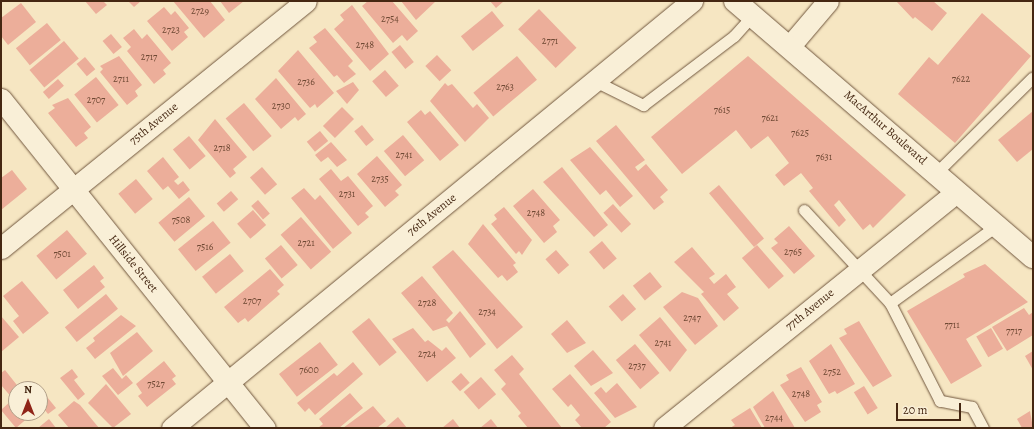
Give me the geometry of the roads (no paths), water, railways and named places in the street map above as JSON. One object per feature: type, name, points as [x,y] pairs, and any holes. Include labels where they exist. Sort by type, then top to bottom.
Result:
[{"type":"main road","name":"MacArthur Boulevard","points":[[735,1],[1033,258]]},
{"type":"street","name":"75th Avenue","points":[[1,248],[306,1]]},
{"type":"street","name":"76th Avenue","points":[[172,428],[692,1]]},
{"type":"street","points":[[789,47],[828,1]]},
{"type":"street","name":"Hillside Street","points":[[1,99],[265,428]]},
{"type":"street","name":"77th Avenue","points":[[664,428],[957,192]]},
{"type":"lane","points":[[595,81],[643,105],[734,36],[752,16]]},
{"type":"lane","points":[[936,173],[1033,77]]},
{"type":"lane","points":[[804,210],[858,271],[890,303],[940,401],[972,407],[983,428]]},
{"type":"lane","points":[[890,303],[996,226]]}]
